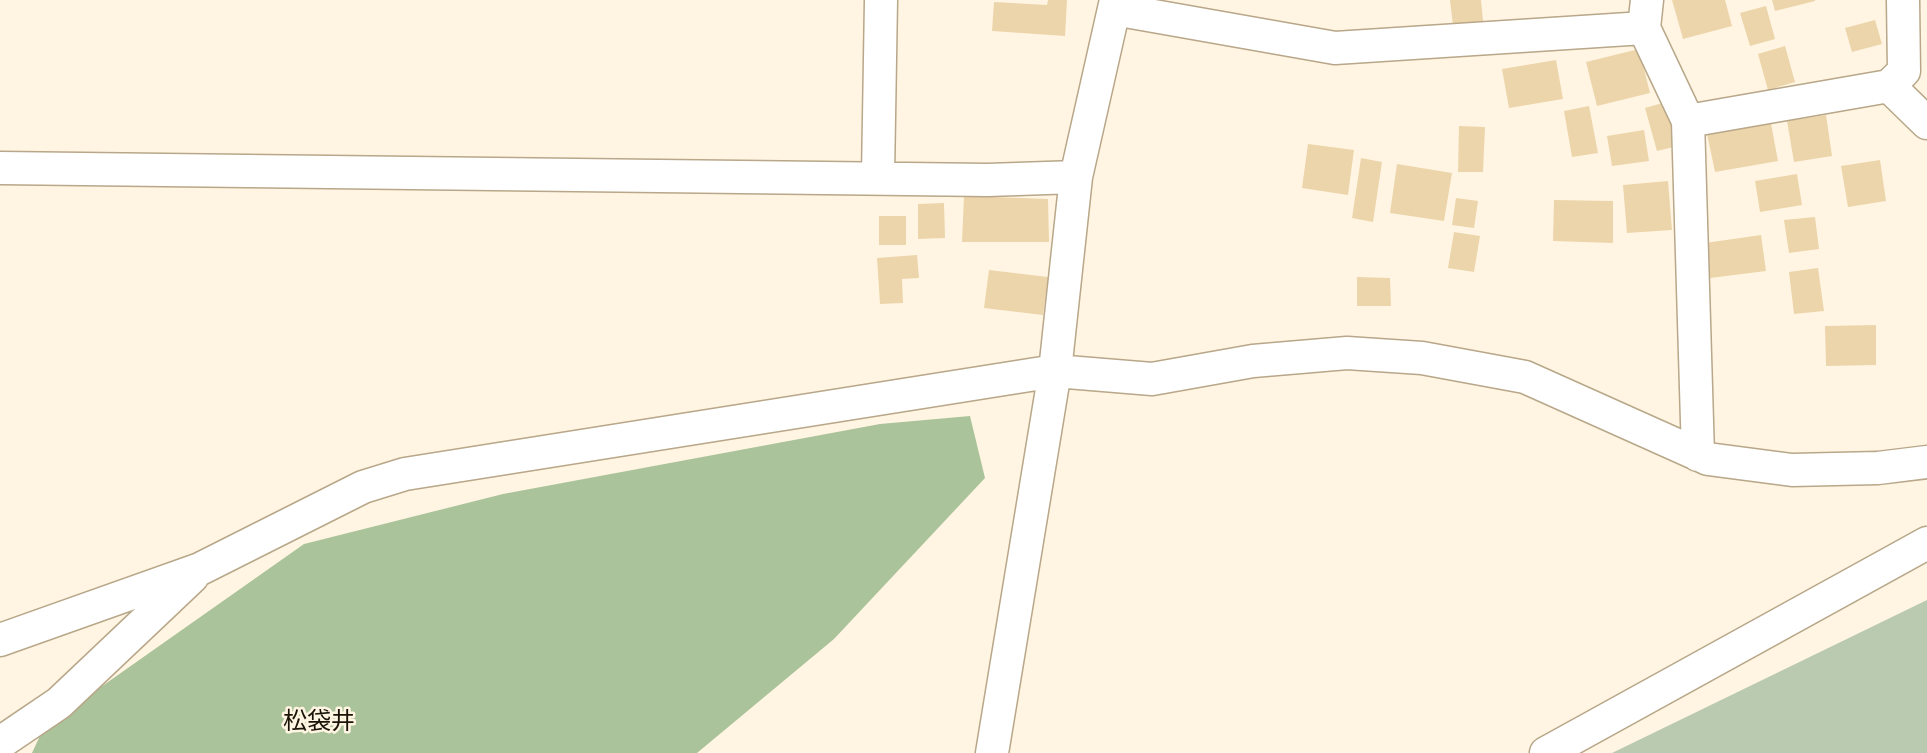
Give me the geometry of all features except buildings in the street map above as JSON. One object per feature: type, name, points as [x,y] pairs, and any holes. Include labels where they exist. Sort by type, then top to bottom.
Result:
[{"type":"street","points":[[878,176],[881,0]]},
{"type":"street","points":[[1688,121],[1889,86],[1904,71],[1903,0]]},
{"type":"street","points":[[992,753],[1055,371],[1076,177],[1115,5],[1335,48],[1646,14],[1688,121],[1698,455]]},
{"type":"street","points":[[1889,86],[1927,123]]},
{"type":"street","points":[[0,167],[878,176],[988,180],[1076,177]]},
{"type":"street","points":[[0,640],[200,569],[363,488],[405,474],[1055,371],[1152,379],[1253,361],[1294,357],[1347,353],[1422,358],[1525,377],[1708,459],[1792,470],[1878,468],[1927,462]]},
{"type":"street","points":[[1546,753],[1927,543]]},
{"type":"street","points":[[0,743],[59,703],[200,569]]},
{"type":"green space","points":[[970,416],[985,478],[834,639],[697,753],[32,753],[44,727],[304,544],[503,494],[880,424]]},
{"type":"green space","points":[[1927,600],[1927,753],[1612,753]]},
{"type":"district","name":"松袋井","points":[[319,722]]}]
